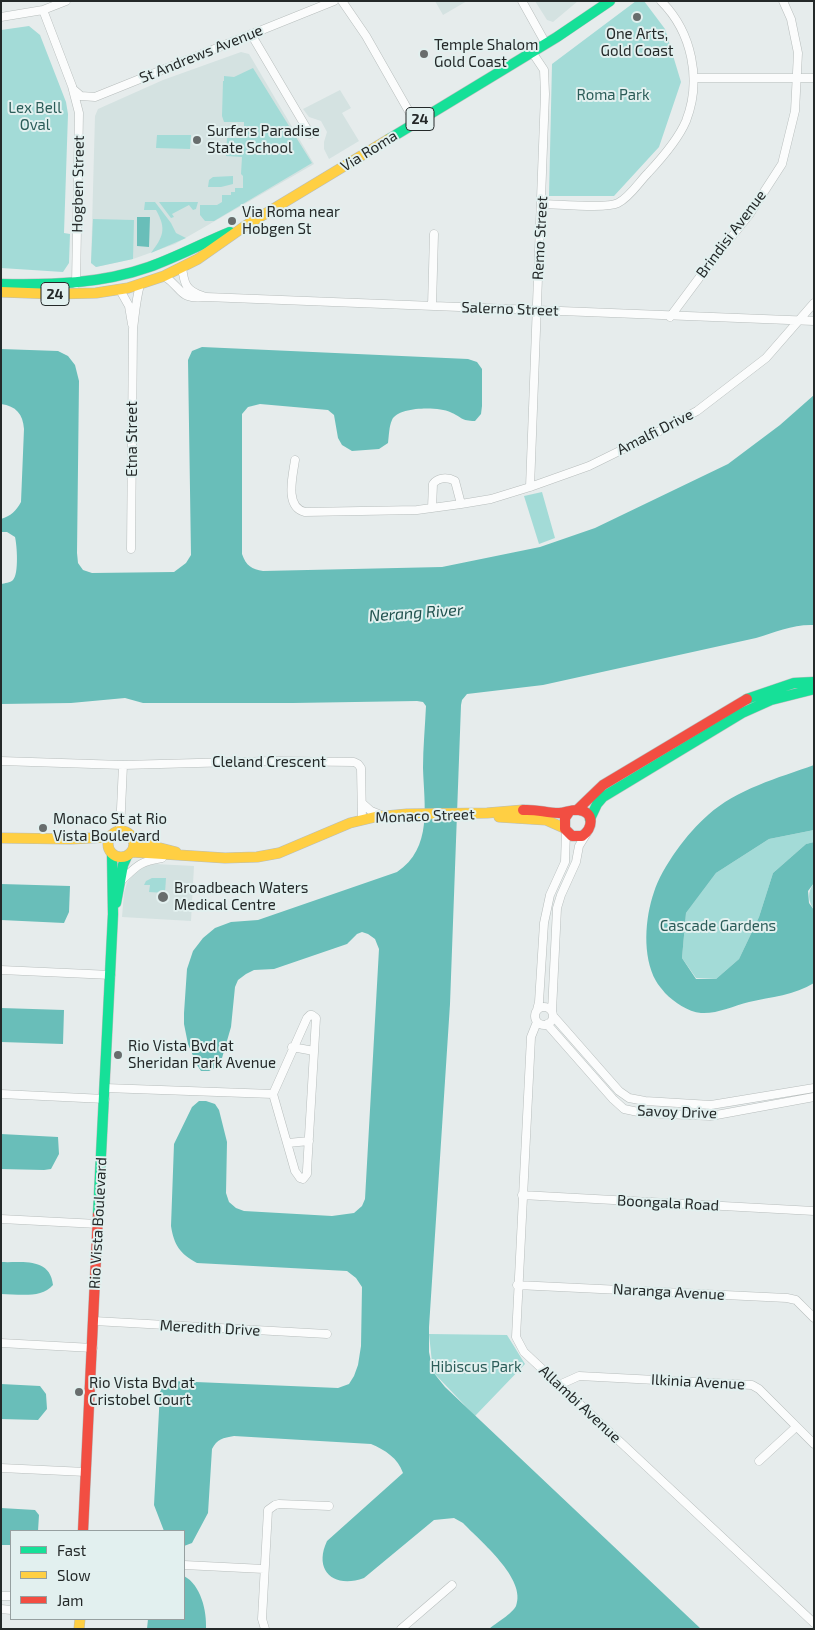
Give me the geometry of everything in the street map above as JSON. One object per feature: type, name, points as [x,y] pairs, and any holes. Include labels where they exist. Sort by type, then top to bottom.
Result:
[{"type":"street","points":[[1,17],[43,10],[66,1]]},
{"type":"street","name":"St Andrews Avenue","points":[[72,86],[79,95],[88,98],[95,97],[334,1]]},
{"type":"street","points":[[342,1],[366,36],[415,122]]},
{"type":"street","points":[[522,1],[546,44]]},
{"type":"street","name":"Via Roma","points":[[593,12],[600,1]]},
{"type":"street","name":"Via Roma","points":[[1,292],[83,294],[108,292],[140,285],[164,276],[226,241],[246,226],[546,44],[610,1]]},
{"type":"street","points":[[542,204],[606,205],[618,203],[652,169],[674,143],[686,122],[692,99],[694,78],[690,51],[682,27],[661,1]]},
{"type":"street","name":"Brindisi Avenue","points":[[670,317],[750,215],[782,164],[795,111],[798,53],[791,20],[783,1]]},
{"type":"street","name":"Hogben Street","points":[[43,10],[72,86],[79,122],[76,284]]},
{"type":"street","points":[[252,34],[310,134]]},
{"type":"street","name":"Remo Street","points":[[530,487],[542,204],[545,77],[544,70],[532,52]]},
{"type":"street","points":[[694,78],[814,78]]},
{"type":"street","name":"Via Roma","points":[[76,284],[138,271],[246,226]]},
{"type":"street","points":[[432,306],[434,234]]},
{"type":"street","points":[[159,263],[179,268]]},
{"type":"street","name":"Salerno Street","points":[[179,268],[186,287],[193,293],[206,297]]},
{"type":"street","name":"Salerno Street","points":[[164,276],[172,281],[186,297],[193,298],[814,321]]},
{"type":"street","name":"24","points":[[1,284],[76,284]]},
{"type":"street","name":"Etna Street","points":[[131,549],[133,328],[137,306],[136,298],[140,285]]},
{"type":"street","name":"Etna Street","points":[[120,290],[129,306],[133,328]]},
{"type":"street","name":"Amalfi Drive","points":[[295,460],[292,497],[295,505],[303,512],[432,508],[491,499],[589,466],[697,411],[766,358],[814,302]]},
{"type":"street","points":[[432,508],[433,484],[436,480],[442,478],[452,479],[456,482],[461,504]]},
{"type":"street","points":[[814,682],[794,683],[750,697],[619,782],[597,804],[590,819],[591,824],[579,846],[576,862],[557,908],[553,1014],[551,1021],[547,1024],[542,1025],[537,1022],[535,1017],[539,1002],[544,923],[550,895],[564,862],[565,817],[603,785],[619,782],[753,706],[772,698],[814,690]]},
{"type":"street","name":"Cleland Crescent","points":[[1,761],[123,765],[272,761],[354,762],[361,768],[362,819]]},
{"type":"street","points":[[120,831],[123,765]]},
{"type":"street","points":[[362,803],[375,814],[386,815]]},
{"type":"street","name":"Monaco Street","points":[[130,854],[241,859],[281,852],[341,826],[362,819],[386,815],[485,814],[527,809],[573,811]]},
{"type":"street","points":[[573,811],[583,811],[590,819]]},
{"type":"street","name":"Monaco Street","points":[[485,814],[494,817],[546,820],[565,830]]},
{"type":"street","points":[[565,830],[573,837],[583,836],[587,833]]},
{"type":"street","points":[[1,838],[71,839],[110,846],[117,857],[130,854],[134,841],[128,833],[120,831],[114,833],[110,846]]},
{"type":"street","name":"Monaco Street","points":[[134,841],[192,856]]},
{"type":"street","name":"Rio Vista Boulevard","points":[[83,1530],[111,975],[113,914],[110,846]]},
{"type":"street","name":"Rio Vista Boulevard","points":[[113,914],[123,865],[130,854]]},
{"type":"street","points":[[120,882],[133,868],[142,862],[166,856]]},
{"type":"street","points":[[1,970],[111,975]]},
{"type":"street","points":[[537,1010],[546,1007],[553,1014]]},
{"type":"street","name":"Savoy Drive","points":[[553,1014],[619,1091],[629,1098],[645,1101],[711,1105],[814,1088]]},
{"type":"street","points":[[312,1015],[316,1018],[314,1051],[307,1174],[303,1179],[295,1172],[273,1094],[306,1018],[312,1015]]},
{"type":"street","name":"Allambi Avenue","points":[[537,1022],[531,1037],[517,1285],[516,1337],[524,1352],[814,1623]]},
{"type":"street","name":"Savoy Drive","points":[[547,1024],[613,1100],[624,1109],[643,1113],[711,1116],[814,1097]]},
{"type":"street","points":[[561,1040],[569,1033]]},
{"type":"street","points":[[292,1048],[314,1051]]},
{"type":"street","points":[[105,1088],[273,1094]]},
{"type":"street","points":[[1,1094],[105,1099]]},
{"type":"street","points":[[288,1143],[309,1141]]},
{"type":"street","name":"Boongala Road","points":[[522,1195],[814,1211]]},
{"type":"street","points":[[1,1219],[98,1224]]},
{"type":"street","name":"Naranga Avenue","points":[[517,1285],[787,1298],[796,1300],[814,1318]]},
{"type":"street","name":"Meredith Drive","points":[[94,1321],[327,1334]]},
{"type":"street","points":[[1,1343],[92,1348]]},
{"type":"street","name":"Ilkinia Avenue","points":[[559,1384],[579,1376],[752,1385],[759,1389],[814,1444]]},
{"type":"street","points":[[759,1461],[796,1427]]},
{"type":"street","points":[[1,1468],[86,1472]]},
{"type":"street","points":[[264,1629],[262,1619],[267,1514],[271,1507],[279,1504],[329,1506]]},
{"type":"street","points":[[185,1565],[264,1569]]},
{"type":"street","points":[[401,1629],[452,1585]]},
{"type":"shaded area","points":[[435,1],[467,1],[443,15]]},
{"type":"shaded area","points":[[535,1],[578,1],[553,22],[547,20]]},
{"type":"shaded area","name":"Surfers Paradise State School","points":[[241,52],[249,54],[314,164],[175,244],[133,259],[96,267],[91,263],[95,116],[98,109],[163,80]]},
{"type":"shaded area","points":[[340,90],[351,108],[342,113],[359,141],[329,159],[324,149],[327,132],[321,121],[309,117],[303,109]]},
{"type":"shaded area","points":[[155,864],[194,866],[191,921],[122,917],[124,893],[127,883],[142,867]]},
{"type":"green space","name":"Roma Park","points":[[636,1],[644,1],[665,29],[681,82],[659,147],[614,196],[549,196],[552,64]]},
{"type":"green space","name":"Lex Bell Oval","points":[[29,26],[40,35],[66,102],[68,114],[64,233],[70,234],[69,263],[63,272],[1,268],[1,30]]},
{"type":"green space","points":[[253,68],[312,163],[214,221],[205,221],[200,215],[200,205],[217,205],[222,202],[222,195],[231,195],[231,192],[235,192],[235,188],[243,188],[243,176],[241,174],[242,157],[226,156],[227,138],[244,136],[244,122],[224,122],[222,116],[223,81],[224,76],[234,77]]},
{"type":"green space","points":[[157,135],[191,135],[190,149],[156,148]]},
{"type":"green space","points":[[233,176],[233,184],[221,187],[208,187],[209,180],[213,177]]},
{"type":"green space","points":[[145,202],[155,202],[176,233],[186,238],[151,253],[161,237],[162,222],[156,210],[144,210]]},
{"type":"green space","points":[[159,202],[198,202],[196,209],[193,210],[189,205],[172,214],[174,217],[171,218]]},
{"type":"green space","points":[[93,219],[134,220],[133,259],[96,267],[91,263]]},
{"type":"green space","points":[[542,492],[555,538],[539,544],[524,496]]},
{"type":"green space","name":"Cascade Gardens","points":[[814,830],[814,842],[806,844],[773,873],[759,917],[739,959],[716,979],[696,978],[682,958],[686,913],[716,873],[769,839]]},
{"type":"green space","points":[[152,878],[166,878],[165,893],[149,892],[150,885],[144,885],[146,881]]},
{"type":"green space","points":[[814,883],[814,910],[809,896]]},
{"type":"green space","name":"Hibiscus Park","points":[[429,1334],[507,1335],[525,1364],[475,1416],[433,1372]]},
{"type":"water","points":[[137,217],[150,217],[149,247],[137,246]]},
{"type":"water","name":"Nerang River","points":[[202,347],[468,359],[477,362],[482,369],[481,414],[475,421],[470,421],[445,410],[437,409],[419,409],[402,412],[392,420],[388,443],[379,449],[352,451],[342,445],[338,438],[334,415],[328,410],[260,404],[248,407],[242,414],[242,554],[250,566],[263,571],[442,567],[540,547],[595,528],[728,464],[780,425],[814,395],[814,625],[792,627],[756,638],[543,685],[467,694],[462,700],[461,705],[450,1004],[429,1327],[429,1352],[433,1372],[445,1387],[701,1629],[489,1629],[508,1615],[516,1606],[518,1595],[515,1584],[509,1573],[490,1550],[463,1523],[454,1518],[434,1520],[364,1578],[353,1581],[335,1579],[325,1569],[323,1561],[323,1552],[327,1541],[403,1473],[398,1463],[390,1455],[371,1444],[227,1437],[216,1443],[212,1449],[208,1513],[192,1543],[185,1546],[185,1530],[164,1530],[154,1505],[160,1392],[164,1384],[172,1381],[338,1388],[349,1384],[354,1376],[361,1346],[362,1287],[356,1278],[347,1271],[197,1263],[186,1256],[176,1244],[171,1226],[174,1144],[192,1107],[199,1101],[215,1104],[219,1110],[227,1142],[226,1193],[229,1202],[236,1208],[244,1211],[332,1216],[354,1213],[362,1206],[365,1199],[379,949],[375,939],[362,932],[357,934],[347,944],[274,969],[254,970],[238,980],[235,987],[231,1027],[220,1065],[209,1071],[201,1071],[197,1065],[188,1044],[184,1024],[187,969],[193,951],[203,938],[215,928],[231,922],[258,920],[397,872],[416,851],[424,825],[425,811],[423,760],[426,706],[423,702],[143,703],[125,698],[71,703],[1,704],[1,584],[13,580],[15,577],[17,559],[15,537],[7,532],[1,532],[1,519],[13,513],[21,502],[24,429],[18,412],[11,407],[1,404],[1,349],[58,351],[68,356],[75,365],[79,381],[77,553],[78,563],[83,570],[92,573],[174,572],[186,563],[191,555],[188,360],[192,351]]},
{"type":"water","points":[[814,765],[814,830],[769,839],[716,873],[686,913],[682,958],[696,979],[716,979],[739,959],[759,917],[773,873],[806,844],[814,842],[814,883],[808,891],[809,903],[814,910],[814,983],[791,993],[713,1012],[701,1013],[686,1009],[673,1000],[659,986],[652,971],[647,949],[647,925],[651,902],[663,872],[676,851],[692,831],[719,806],[758,785]]},
{"type":"water","points":[[1,884],[70,886],[69,912],[64,923],[1,920]]},
{"type":"water","points":[[1,1008],[64,1010],[63,1044],[1,1042]]},
{"type":"water","points":[[1,1134],[58,1137],[59,1154],[51,1169],[1,1169]]},
{"type":"water","points":[[1,1262],[26,1262],[41,1266],[51,1276],[53,1285],[36,1294],[1,1294]]},
{"type":"water","points":[[1,1384],[40,1386],[46,1394],[47,1409],[38,1420],[1,1419]]},
{"type":"water","points":[[1,1508],[35,1510],[39,1515],[38,1530],[10,1530],[10,1545],[1,1545]]},
{"type":"water","points":[[185,1577],[190,1580],[202,1599],[206,1629],[147,1629],[148,1620],[185,1620]]},
{"type":"traffic: fast","points":[[389,139],[557,37],[610,1]]},
{"type":"traffic: fast","points":[[1,284],[57,284],[131,273],[230,232]]},
{"type":"traffic: fast","points":[[747,699],[794,683],[814,682]]},
{"type":"traffic: fast","points":[[590,819],[597,804],[603,797],[742,713],[771,700],[814,689]]},
{"type":"traffic: fast","points":[[98,1215],[113,914],[112,854]]},
{"type":"traffic: fast","points":[[116,903],[123,865],[127,856]]},
{"type":"traffic: slow","points":[[1,292],[96,293],[128,288],[164,276],[198,259],[245,226],[389,139]]},
{"type":"traffic: slow","points":[[132,852],[225,858],[257,857],[279,853],[350,823],[375,817],[523,810]]},
{"type":"traffic: slow","points":[[499,817],[546,820],[564,828]]},
{"type":"traffic: slow","points":[[121,831],[130,835],[134,844],[130,853],[121,857],[112,853],[108,844],[112,835],[121,831]]},
{"type":"traffic: slow","points":[[1,838],[71,839],[110,837]]},
{"type":"traffic: slow","points":[[133,841],[176,852]]},
{"type":"traffic: slow","points":[[79,1629],[80,1620]]},
{"type":"traffic: jam","points":[[577,810],[603,785],[747,699]]},
{"type":"traffic: jam","points":[[523,810],[559,813],[576,810],[584,811],[588,814],[591,821],[586,833],[582,836],[572,836],[565,829],[565,818],[569,812]]},
{"type":"traffic: jam","points":[[83,1530],[98,1215]]},
{"type":"place","name":"One Arts, Gold Coast","points":[[637,17]]},
{"type":"place","name":"Temple Shalom Gold Coast","points":[[424,54]]},
{"type":"place","name":"Surfers Paradise State School","points":[[197,140]]},
{"type":"place","name":"Via Roma near Hobgen St","points":[[232,221]]},
{"type":"place","name":"Monaco St at Rio Vista Boulevard","points":[[43,828]]},
{"type":"place","name":"Broadbeach Waters Medical Centre","points":[[163,897]]},
{"type":"place","name":"Rio Vista Bvd at Sheridan Park Avenue","points":[[118,1055]]},
{"type":"place","name":"Rio Vista Bvd at Cristobel Court","points":[[79,1392]]}]
